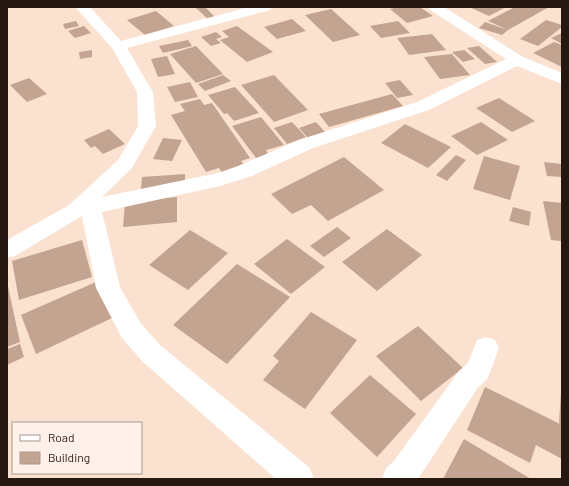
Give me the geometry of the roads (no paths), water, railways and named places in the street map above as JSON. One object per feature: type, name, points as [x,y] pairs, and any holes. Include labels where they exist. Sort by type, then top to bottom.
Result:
[{"type":"street","points":[[82,7],[118,46],[145,92],[147,126],[125,164],[83,208]]},
{"type":"street","points":[[118,46],[265,7]]},
{"type":"street","points":[[435,7],[517,60],[561,77]]},
{"type":"street","points":[[7,250],[83,208],[220,179],[245,171],[306,144],[423,106],[517,60]]},
{"type":"street","points":[[83,208],[108,288],[131,330],[151,353],[299,479]]},
{"type":"street","points":[[397,479],[405,472],[468,380],[479,370],[486,348]]}]
